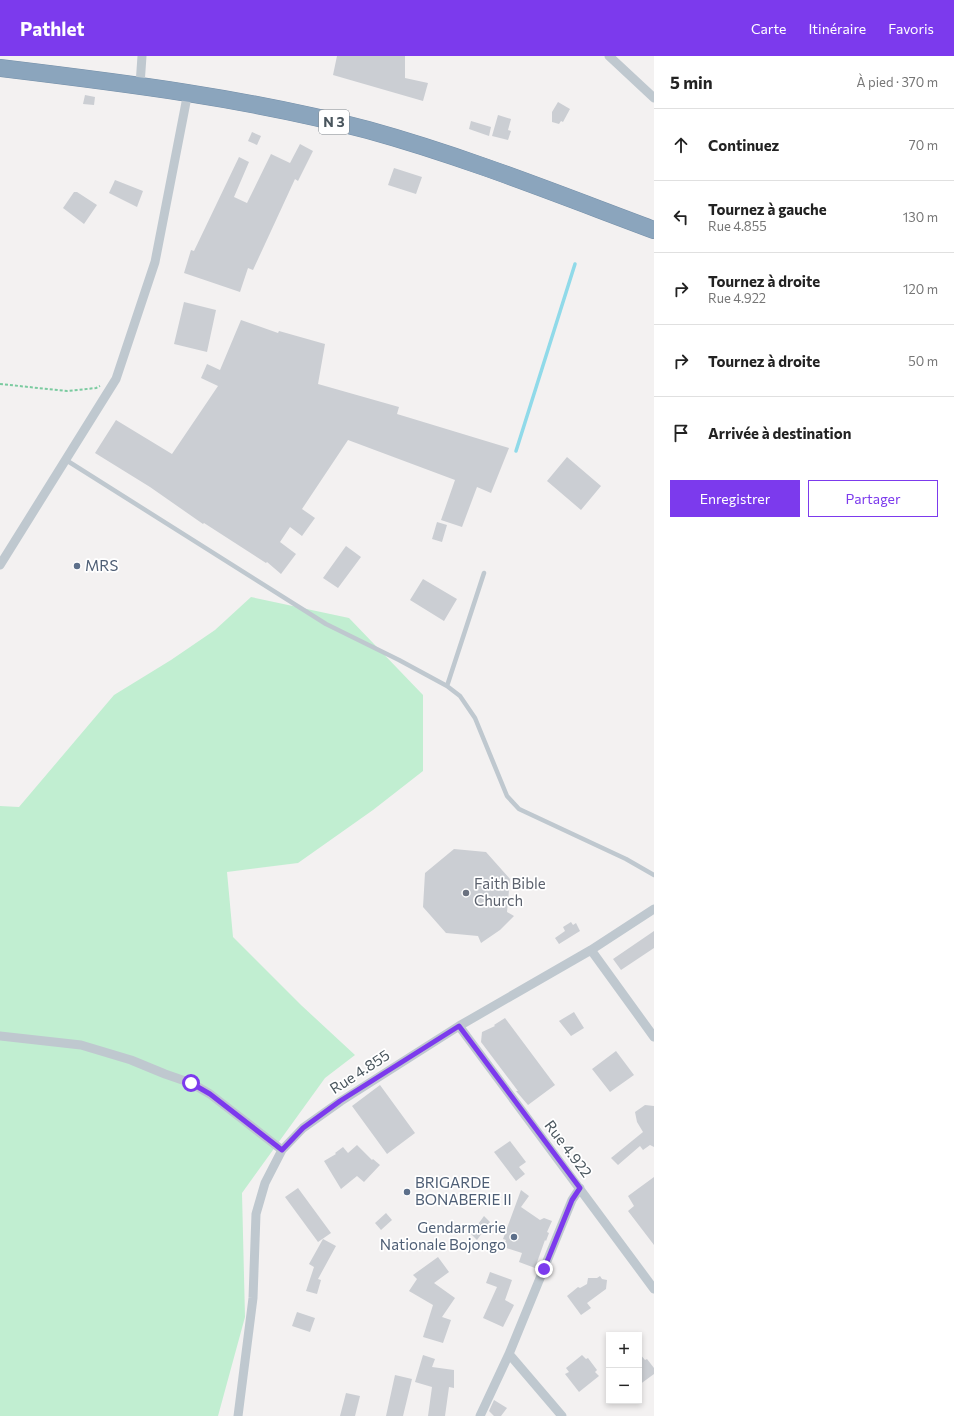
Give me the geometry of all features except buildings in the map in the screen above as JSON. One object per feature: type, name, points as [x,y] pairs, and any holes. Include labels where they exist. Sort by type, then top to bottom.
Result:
[{"type":"highway","name":"N 3","points":[[0,68],[188,92],[273,107],[368,130],[463,159],[654,230]]},
{"type":"street","points":[[140,85],[142,56]]},
{"type":"street","points":[[609,56],[654,98]]},
{"type":"street","points":[[0,565],[116,379],[155,262],[188,92]]},
{"type":"street","name":"Rue 4.855","points":[[238,1416],[253,1298],[256,1214],[265,1183],[282,1150],[303,1128],[340,1101],[459,1026],[592,950],[653,912]]},
{"type":"street","points":[[592,950],[654,1037]]},
{"type":"street","name":"Rue 4.922","points":[[459,1026],[654,1288]]},
{"type":"street","points":[[0,1036],[81,1045],[131,1060],[191,1083],[210,1094],[282,1150]]},
{"type":"street","points":[[480,1416],[510,1354],[572,1200],[580,1188]]},
{"type":"street","points":[[510,1354],[562,1416]]},
{"type":"lane","points":[[66,460],[326,624],[400,660],[447,686],[460,696],[475,718],[507,796],[519,809],[626,859],[654,875]]},
{"type":"lane","points":[[447,686],[484,573]]},
{"type":"path","points":[[0,384],[67,391],[96,388],[116,379]]},
{"type":"green space","points":[[251,597],[349,618],[423,695],[423,771],[373,810],[298,863],[227,872],[233,937],[301,1005],[355,1055],[325,1078],[242,1193],[245,1317],[218,1416],[0,1416],[0,806],[19,807],[114,695],[171,660],[215,630]]},
{"type":"waterway","points":[[516,451],[575,264]]},
{"type":"place","name":"MRS","points":[[77,566]]},
{"type":"place","name":"Faith Bible Church","points":[[466,893]]},
{"type":"place","name":"BRIGARDE BONABERIE II","points":[[407,1192]]},
{"type":"place","name":"Gendarmerie Nationale Bojongo","points":[[514,1237]]},
{"type":"route","points":[[191,1083],[210,1094],[282,1150],[303,1128],[340,1101],[459,1026],[580,1188],[572,1200],[544,1269]]}]
